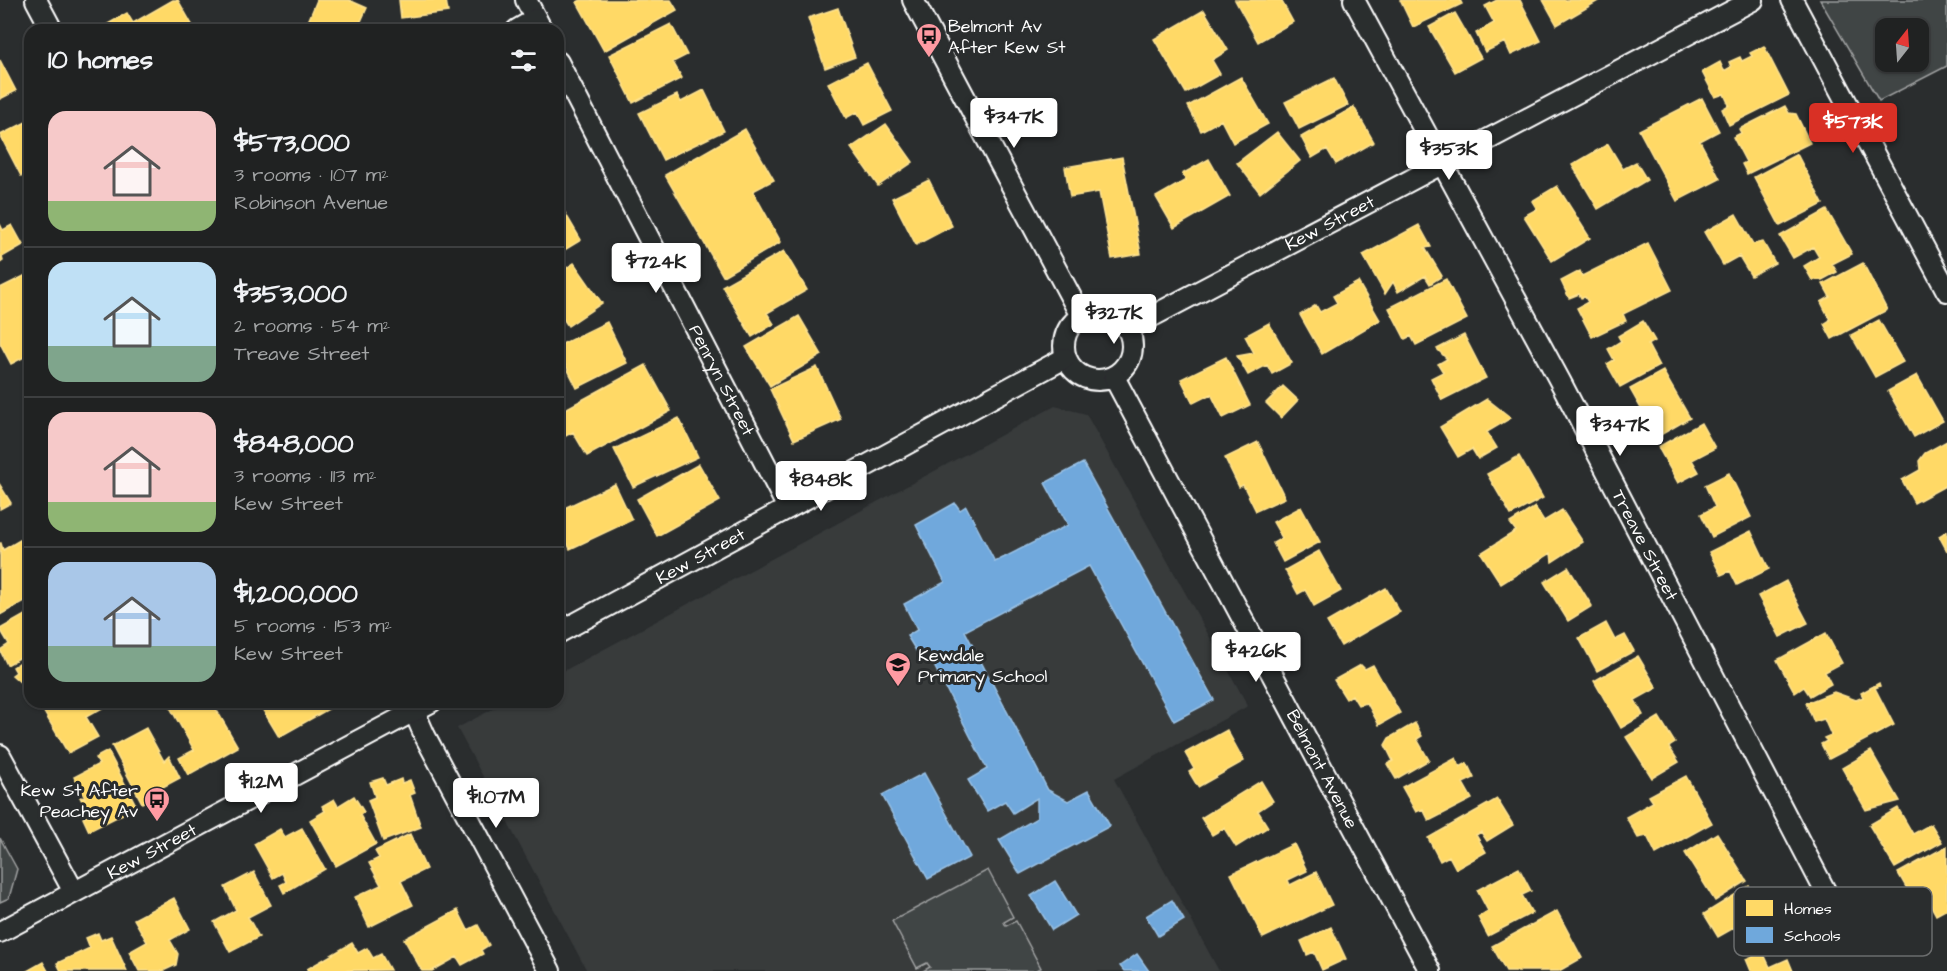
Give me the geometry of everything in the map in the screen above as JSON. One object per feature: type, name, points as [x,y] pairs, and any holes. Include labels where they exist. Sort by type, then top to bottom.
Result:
[{"type":"street","points":[[36,0],[49,24]]},
{"type":"street","points":[[526,0],[539,24]]},
{"type":"street","points":[[913,0],[1081,316]]},
{"type":"street","name":"Treave Street","points":[[1354,0],[1566,394],[1823,887]]},
{"type":"street","name":"Kew Street","points":[[1128,329],[1753,0]]},
{"type":"street","points":[[1792,0],[1947,291]]},
{"type":"street","name":"Penryn Street","points":[[564,74],[788,508]]},
{"type":"street","points":[[1091,312],[1113,315],[1128,329],[1132,339],[1132,351],[1123,370],[1114,377],[1103,381],[1080,376],[1065,358],[1064,339],[1073,321],[1081,316],[1091,312]]},
{"type":"street","name":"Kew Street","points":[[564,630],[1065,358]]},
{"type":"street","name":"Belmont Avenue","points":[[1114,377],[1430,971]]},
{"type":"street","name":"Kew Street","points":[[0,932],[412,708]]},
{"type":"street","points":[[419,708],[430,746],[550,971]]},
{"type":"street","points":[[0,755],[74,892]]},
{"type":"shaded area","points":[[1820,0],[1947,0],[1947,66],[1879,101]]},
{"type":"shaded area","name":"Kewdale Primary School","points":[[1055,406],[1086,414],[1248,706],[1114,779],[1219,971],[587,971],[457,728],[495,708],[564,708],[564,671]]},
{"type":"shaded area","points":[[0,838],[17,869],[9,898],[0,902]]},
{"type":"shaded area","points":[[988,870],[1013,917],[1004,922],[1006,926],[1016,921],[1041,968],[1035,971],[923,971],[930,967],[927,963],[917,968],[892,921]]},
{"type":"building: Homes","points":[[173,0],[178,0],[192,24],[108,24],[127,13],[133,23]]},
{"type":"building: Homes","points":[[317,0],[349,0],[367,8],[360,24],[307,24]]},
{"type":"building: Homes","points":[[399,0],[446,0],[448,12],[401,18]]},
{"type":"building: Homes","points":[[581,0],[671,0],[677,10],[604,51],[577,2]]},
{"type":"building: Homes","points":[[1235,0],[1281,0],[1293,22],[1258,42]]},
{"type":"building: Homes","points":[[1400,0],[1460,0],[1462,4],[1413,27]]},
{"type":"building: Homes","points":[[1497,0],[1520,0],[1541,41],[1511,55],[1505,42],[1485,52],[1476,33],[1494,23],[1485,6]]},
{"type":"building: Homes","points":[[1543,0],[1597,0],[1598,1],[1557,25]]},
{"type":"building: Homes","points":[[838,8],[855,57],[825,68],[808,18]]},
{"type":"building: Homes","points":[[1204,10],[1228,50],[1212,60],[1220,74],[1186,93],[1154,39]]},
{"type":"building: Homes","points":[[1455,13],[1481,58],[1455,72],[1429,27]]},
{"type":"building: Homes","points":[[671,24],[687,55],[673,62],[682,78],[633,103],[609,55]]},
{"type":"building: Homes","points":[[1764,46],[1789,95],[1729,125],[1722,109],[1729,105],[1724,94],[1715,97],[1702,72],[1720,62],[1724,71],[1731,67],[1729,62],[1740,57],[1742,61],[1752,56],[1750,53]]},
{"type":"building: Homes","points":[[0,60],[16,91],[0,99]]},
{"type":"building: Homes","points":[[867,63],[892,111],[864,125],[857,112],[846,118],[828,83]]},
{"type":"building: Homes","points":[[1241,77],[1268,124],[1233,143],[1221,120],[1201,131],[1188,106]]},
{"type":"building: Homes","points":[[1334,78],[1348,105],[1299,129],[1285,102]]},
{"type":"building: Homes","points":[[704,90],[724,131],[663,160],[639,113],[677,95],[681,102]]},
{"type":"building: Homes","points":[[1702,98],[1719,131],[1700,141],[1720,179],[1677,201],[1639,130]]},
{"type":"building: Homes","points":[[1785,106],[1789,113],[1796,114],[1810,143],[1747,174],[1742,164],[1746,162],[1733,137],[1741,133],[1739,129]]},
{"type":"building: Homes","points":[[1354,107],[1374,142],[1336,164],[1327,149],[1312,158],[1301,137]]},
{"type":"building: Homes","points":[[24,123],[24,174],[21,176],[0,135]]},
{"type":"building: Homes","points":[[886,124],[913,162],[878,186],[851,148]]},
{"type":"building: Homes","points":[[745,129],[774,180],[753,191],[781,242],[723,276],[665,175]]},
{"type":"building: Homes","points":[[1277,132],[1300,161],[1260,193],[1237,163]]},
{"type":"building: Homes","points":[[1608,144],[1623,169],[1636,162],[1647,180],[1598,209],[1572,165]]},
{"type":"building: Homes","points":[[1797,154],[1823,204],[1780,226],[1754,177]]},
{"type":"building: Homes","points":[[1122,157],[1141,254],[1112,259],[1099,192],[1070,197],[1065,167]]},
{"type":"building: Homes","points":[[1209,159],[1230,196],[1174,228],[1156,197],[1186,180],[1182,174]]},
{"type":"building: Homes","points":[[929,180],[952,226],[916,245],[892,198]]},
{"type":"building: Homes","points":[[1557,186],[1590,238],[1552,261],[1524,216],[1537,209],[1532,201]]},
{"type":"building: Homes","points":[[1827,210],[1852,254],[1832,264],[1837,272],[1822,280],[1812,280],[1804,266],[1819,257],[1813,247],[1793,258],[1780,236]]},
{"type":"building: Homes","points":[[564,211],[581,240],[564,250]]},
{"type":"building: Homes","points":[[1736,214],[1753,244],[1763,242],[1775,263],[1751,276],[1739,256],[1723,265],[1704,232]]},
{"type":"building: Homes","points":[[0,224],[3,230],[12,225],[23,245],[2,257],[3,261],[0,263]]},
{"type":"building: Homes","points":[[1419,225],[1431,247],[1425,248],[1442,276],[1430,284],[1425,276],[1398,292],[1393,282],[1385,294],[1363,255]]},
{"type":"building: Homes","points":[[1648,243],[1672,290],[1623,314],[1626,321],[1592,337],[1577,308],[1588,302],[1579,294],[1569,298],[1561,281],[1580,271],[1582,276]]},
{"type":"building: Homes","points":[[784,251],[807,290],[767,313],[774,324],[752,337],[722,286]]},
{"type":"building: Homes","points":[[574,263],[602,303],[568,326],[564,320],[564,270]]},
{"type":"building: Homes","points":[[1863,263],[1887,310],[1832,339],[1824,324],[1830,320],[1821,302],[1830,297],[1823,284]]},
{"type":"building: Homes","points":[[24,276],[24,357],[11,364],[0,343],[0,288]]},
{"type":"building: Homes","points":[[1446,279],[1467,319],[1416,345],[1411,336],[1405,339],[1389,308]]},
{"type":"building: Homes","points":[[1358,282],[1380,320],[1322,354],[1300,315],[1316,305],[1320,312],[1337,303],[1333,296]]},
{"type":"building: Homes","points":[[799,316],[822,355],[770,386],[746,347]]},
{"type":"building: Homes","points":[[1879,320],[1903,362],[1875,377],[1851,335]]},
{"type":"building: Homes","points":[[1643,321],[1655,341],[1648,345],[1659,366],[1620,387],[1607,364],[1614,360],[1608,349],[1621,341],[1618,336]]},
{"type":"building: Homes","points":[[607,322],[627,363],[577,388],[564,362],[564,343]]},
{"type":"building: Homes","points":[[1269,323],[1292,363],[1272,374],[1267,365],[1248,375],[1237,356],[1254,353],[1245,336]]},
{"type":"building: Homes","points":[[1464,335],[1486,378],[1442,400],[1431,378],[1443,372],[1438,364],[1447,359],[1437,349]]},
{"type":"building: Homes","points":[[1226,357],[1250,405],[1223,418],[1211,394],[1193,403],[1181,379]]},
{"type":"building: Homes","points":[[646,365],[671,411],[587,456],[573,432],[564,437],[564,410]]},
{"type":"building: Homes","points":[[817,367],[841,419],[794,440],[770,389]]},
{"type":"building: Homes","points":[[1663,371],[1690,418],[1657,437],[1630,389]]},
{"type":"building: Homes","points":[[1917,375],[1943,421],[1914,437],[1888,391]]},
{"type":"building: Homes","points":[[1283,386],[1298,400],[1281,418],[1266,403]]},
{"type":"building: Homes","points":[[1487,399],[1511,418],[1487,432],[1497,448],[1478,459],[1472,449],[1458,457],[1440,427]]},
{"type":"building: Homes","points":[[679,418],[698,457],[633,487],[614,449]]},
{"type":"building: Homes","points":[[1701,423],[1715,448],[1692,460],[1699,472],[1678,483],[1658,447]]},
{"type":"building: Homes","points":[[1947,441],[1947,485],[1914,503],[1902,480],[1920,470],[1919,461],[1925,453]]},
{"type":"building: Homes","points":[[1258,442],[1285,498],[1256,511],[1243,485],[1239,487],[1225,458]]},
{"type":"building: Homes","points":[[1519,456],[1543,498],[1511,515],[1487,474]]},
{"type":"building: Homes","points":[[699,464],[720,501],[657,536],[637,499]]},
{"type":"building: Homes","points":[[1729,473],[1751,517],[1712,537],[1701,514],[1715,507],[1705,485]]},
{"type":"building: Homes","points":[[615,484],[632,520],[570,549],[564,536],[564,508]]},
{"type":"building: Homes","points":[[0,485],[11,503],[0,509]]},
{"type":"building: Homes","points":[[1301,507],[1320,542],[1283,562],[1273,543],[1282,538],[1273,522]]},
{"type":"building: Homes","points":[[1535,507],[1544,521],[1562,510],[1583,542],[1552,562],[1551,553],[1501,584],[1481,553],[1516,531],[1510,523]]},
{"type":"building: Homes","points":[[1751,531],[1769,569],[1737,585],[1730,571],[1721,575],[1709,552]]},
{"type":"building: Homes","points":[[1947,531],[1947,551],[1939,536]]},
{"type":"building: Homes","points":[[24,538],[24,601],[0,615],[0,543],[3,550]]},
{"type":"building: Homes","points":[[1319,551],[1341,591],[1314,606],[1305,590],[1298,594],[1285,570]]},
{"type":"building: Homes","points":[[1568,567],[1592,606],[1568,621],[1544,582]]},
{"type":"building: Homes","points":[[1786,581],[1808,623],[1780,637],[1758,596]]},
{"type":"building: Homes","points":[[1386,588],[1400,612],[1341,646],[1327,622]]},
{"type":"building: Homes","points":[[24,615],[24,655],[7,665],[0,650],[9,644],[0,629]]},
{"type":"building: Homes","points":[[1606,623],[1615,640],[1625,635],[1634,651],[1597,671],[1579,638]]},
{"type":"building: Homes","points":[[1826,633],[1842,663],[1825,672],[1831,684],[1810,696],[1804,687],[1795,693],[1777,660]]},
{"type":"building: Homes","points":[[1638,656],[1657,688],[1635,700],[1643,715],[1621,728],[1594,681]]},
{"type":"building: Homes","points":[[24,660],[24,682],[20,682],[12,675],[16,672],[13,667]]},
{"type":"building: Homes","points":[[1361,665],[1365,669],[1373,665],[1400,713],[1379,725],[1367,703],[1358,705],[1352,695],[1346,699],[1334,680]]},
{"type":"building: Homes","points":[[1879,683],[1880,686],[1875,688],[1894,725],[1829,759],[1821,744],[1827,741],[1824,738],[1831,735],[1824,719],[1814,722],[1806,703],[1834,692],[1856,700],[1863,697],[1861,693]]},
{"type":"building: Homes","points":[[42,708],[102,708],[86,717],[98,737],[68,753]]},
{"type":"building: Homes","points":[[170,708],[215,708],[238,747],[188,775],[179,758],[194,750]]},
{"type":"building: Homes","points":[[262,708],[330,708],[279,737]]},
{"type":"building: Homes","points":[[1659,717],[1675,743],[1669,747],[1679,762],[1652,778],[1626,737]]},
{"type":"building: Homes","points":[[1415,723],[1422,736],[1417,739],[1429,760],[1396,779],[1387,764],[1393,761],[1385,745],[1389,738]]},
{"type":"building: Homes","points":[[146,728],[164,761],[169,756],[180,778],[159,789],[161,793],[142,803],[112,746]]},
{"type":"building: Homes","points":[[1227,730],[1244,761],[1198,787],[1189,772],[1194,769],[1185,753]]},
{"type":"building: Homes","points":[[108,751],[137,807],[89,831],[83,818],[89,815],[80,797],[85,798],[74,777],[99,764],[95,758]]},
{"type":"building: Homes","points":[[1871,751],[1900,801],[1866,810],[1842,768]]},
{"type":"building: Homes","points":[[1456,758],[1460,767],[1467,763],[1474,778],[1463,783],[1472,799],[1429,821],[1423,809],[1416,812],[1402,787]]},
{"type":"building: Homes","points":[[1686,776],[1712,823],[1656,854],[1647,836],[1638,838],[1626,817],[1653,802],[1649,796]]},
{"type":"building: Homes","points":[[383,778],[386,785],[401,779],[402,783],[410,780],[415,793],[410,795],[421,827],[383,841],[368,800],[375,797],[370,782]]},
{"type":"building: Homes","points":[[1261,781],[1273,801],[1258,811],[1268,827],[1236,847],[1224,828],[1212,835],[1201,818]]},
{"type":"building: Homes","points":[[354,796],[364,812],[360,815],[376,844],[336,866],[310,820],[325,811],[322,806],[334,799],[338,806]]},
{"type":"building: Homes","points":[[1497,799],[1513,825],[1487,841],[1481,832],[1476,835],[1486,852],[1456,869],[1449,856],[1440,861],[1428,838]]},
{"type":"building: Homes","points":[[1898,808],[1913,834],[1931,824],[1942,842],[1895,868],[1869,825]]},
{"type":"building: Homes","points":[[302,828],[325,869],[284,893],[280,885],[286,882],[282,873],[273,878],[254,844],[280,829],[285,837]]},
{"type":"building: Homes","points":[[1717,833],[1747,881],[1734,887],[1715,901],[1685,853]]},
{"type":"building: Homes","points":[[410,834],[426,869],[401,881],[413,905],[369,927],[355,897],[381,885],[369,863],[379,858],[375,851]]},
{"type":"building: Homes","points":[[1294,844],[1307,871],[1288,880],[1290,885],[1316,872],[1332,905],[1263,938],[1231,874]]},
{"type":"building: Homes","points":[[1947,846],[1947,909],[1936,915],[1932,908],[1932,887],[1906,887],[1898,873]]},
{"type":"building: Homes","points":[[1519,868],[1531,891],[1522,895],[1532,913],[1488,936],[1478,917],[1488,911],[1477,890]]},
{"type":"building: Homes","points":[[254,872],[271,905],[248,917],[259,937],[230,952],[214,922],[236,910],[225,887]]},
{"type":"building: Homes","points":[[1734,895],[1734,928],[1718,937],[1704,914]]},
{"type":"building: Homes","points":[[174,898],[190,929],[170,940],[178,954],[176,965],[163,971],[139,971],[129,952],[147,942],[134,919]]},
{"type":"building: Homes","points":[[458,910],[468,930],[478,925],[489,945],[481,950],[483,954],[462,965],[457,957],[432,971],[422,971],[404,939]]},
{"type":"building: Homes","points":[[1557,911],[1582,958],[1559,971],[1506,971],[1492,946]]},
{"type":"building: Homes","points":[[1331,927],[1346,959],[1322,970],[1314,952],[1307,955],[1301,941]]},
{"type":"building: Homes","points":[[98,933],[101,940],[111,936],[127,971],[61,971],[57,963],[90,948],[86,938]]},
{"type":"building: Homes","points":[[352,943],[358,953],[367,948],[373,958],[381,954],[390,970],[308,971],[307,969]]},
{"type":"building: Homes","points":[[1753,956],[1765,956],[1770,967],[1788,959],[1793,971],[1751,971],[1746,959]]},
{"type":"building: Homes","points":[[43,962],[48,971],[27,971]]},
{"type":"building: Schools","points":[[1083,463],[1214,700],[1174,721],[1089,566],[965,631],[1048,790],[1068,801],[1089,790],[1110,826],[1020,874],[999,840],[1037,818],[1037,798],[1013,813],[1005,801],[987,811],[968,780],[987,769],[926,650],[918,654],[907,636],[917,630],[904,604],[945,582],[916,525],[955,503],[960,510],[966,506],[995,562],[1068,525],[1045,483]]},
{"type":"building: Schools","points":[[924,773],[970,857],[928,879],[882,795]]},
{"type":"building: Schools","points":[[1055,881],[1076,915],[1052,930],[1031,896]]},
{"type":"building: Schools","points":[[1172,900],[1184,920],[1158,936],[1146,916]]},
{"type":"building: Schools","points":[[1137,954],[1149,971],[1124,971],[1120,966]]},
{"type":"place","name":"Belmont Av After Kew St","points":[[929,59]]},
{"type":"place","name":"Kewdale Primary School","points":[[898,688]]},
{"type":"place","name":"Kew St After Peachey Av","points":[[157,823]]}]
